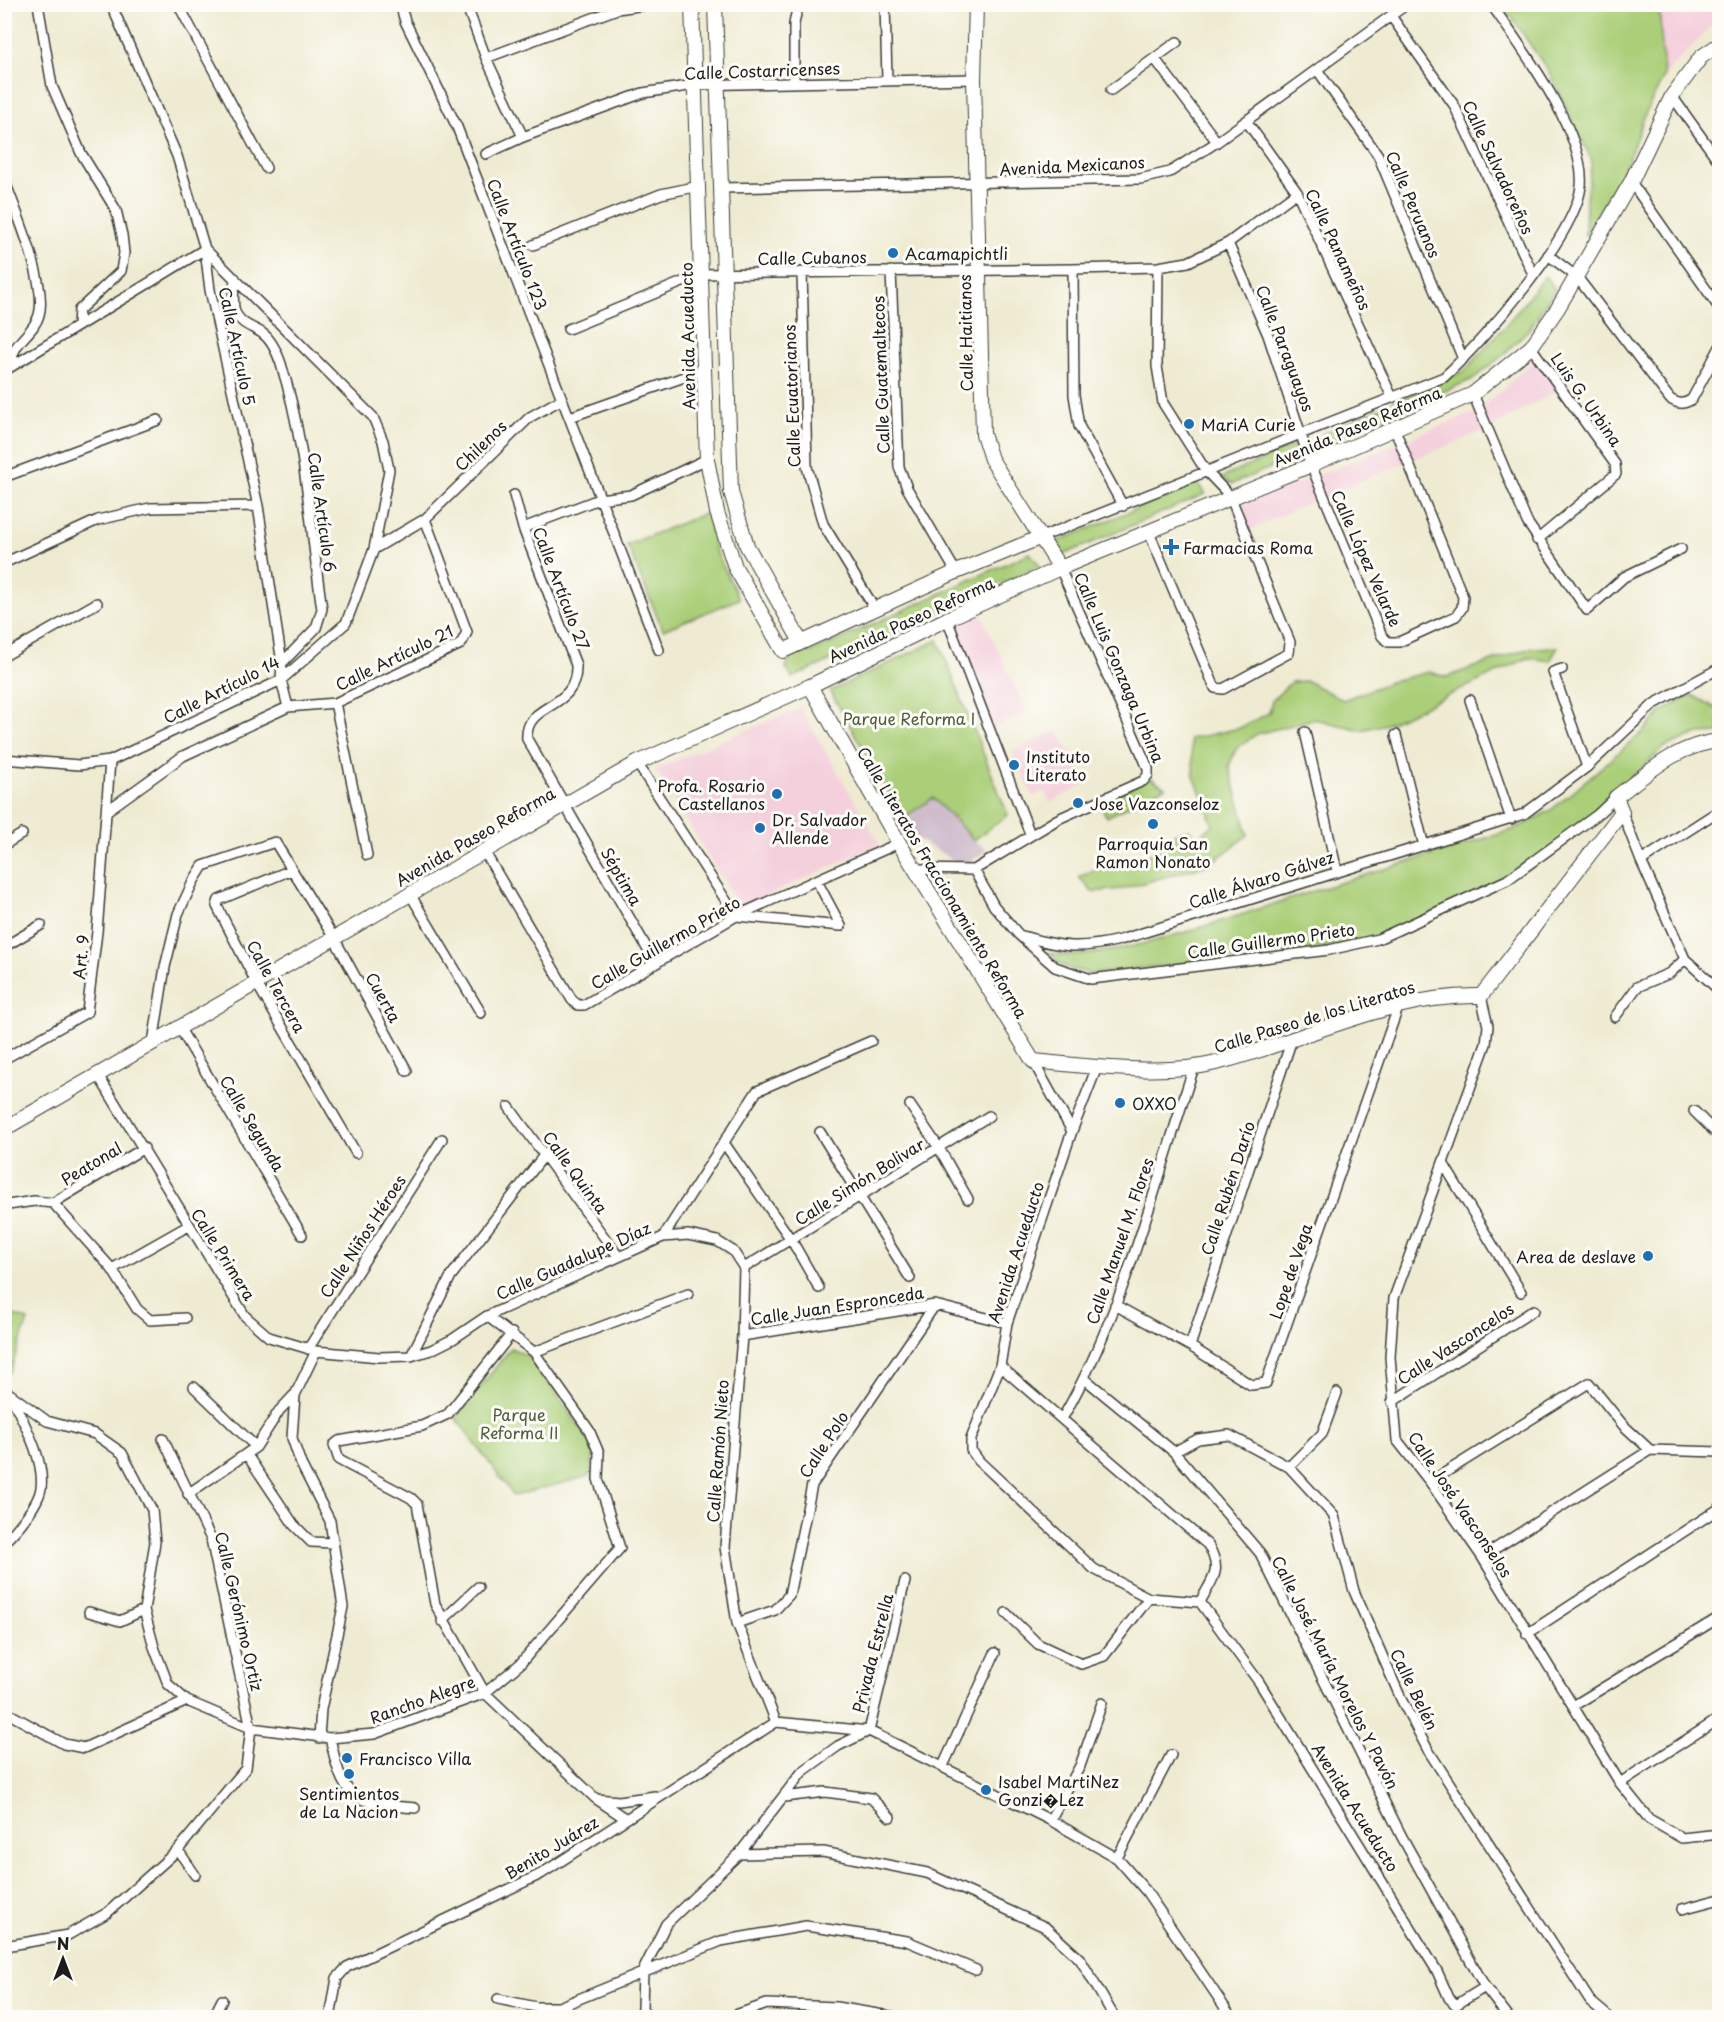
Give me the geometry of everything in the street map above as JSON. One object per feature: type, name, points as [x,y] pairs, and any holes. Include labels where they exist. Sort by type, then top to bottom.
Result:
[{"type":"main road","name":"Avenida Acueducto","points":[[692,4],[707,459],[717,512],[735,567],[783,651]]},
{"type":"main road","points":[[715,4],[731,492],[747,546],[801,642]]},
{"type":"main road","name":"Calle Haitianos","points":[[976,4],[974,79],[983,434],[991,459],[1040,538]]},
{"type":"main road","name":"Avenida Paseo Reforma","points":[[5,1127],[257,984],[562,804],[637,763],[810,686],[947,619],[1060,568],[1230,496],[1395,430],[1473,394],[1531,347],[1577,277],[1631,182],[1672,96],[1701,57],[1719,44]]},
{"type":"main road","name":"Avenida Paseo Reforma","points":[[783,651],[956,572],[1040,538]]},
{"type":"main road","name":"Calle Luis Gonzaga Urbina","points":[[1040,538],[1060,568]]},
{"type":"main road","name":"Calle Literatos Fraccionamiento Reforma","points":[[810,686],[899,843],[1033,1061]]},
{"type":"main road","points":[[1481,996],[1622,812],[1616,797],[1662,762],[1686,748],[1719,741]]},
{"type":"main road","name":"Calle Paseo de los Literatos","points":[[1033,1061],[1097,1067],[1194,1067],[1215,1063],[1399,1005],[1440,997],[1481,996]]},
{"type":"street","points":[[38,4],[52,86],[81,153],[116,210],[122,236],[124,253],[121,271],[79,310],[78,325]]},
{"type":"street","name":"Calle Artículo 5","points":[[111,4],[177,156],[205,249],[210,290],[258,506],[282,663],[281,680],[288,707]]},
{"type":"street","points":[[178,4],[266,168]]},
{"type":"street","name":"Calle Artículo 123","points":[[400,4],[405,21],[457,126],[659,650]]},
{"type":"street","points":[[466,4],[486,58],[523,137]]},
{"type":"street","points":[[486,58],[616,9],[652,4]]},
{"type":"street","points":[[794,83],[794,24],[798,4]]},
{"type":"street","points":[[885,4],[887,80]]},
{"type":"street","name":"Avenida Mexicanos","points":[[721,188],[1140,179],[1170,172],[1247,122],[1407,4]]},
{"type":"street","name":"Avenida Paseo Reforma","points":[[1040,538],[1444,377],[1463,360],[1548,255],[1577,207],[1581,185],[1580,164],[1569,130],[1529,57],[1491,4]]},
{"type":"street","name":"Calle Salvadoreños","points":[[1391,16],[1454,105],[1533,274]]},
{"type":"street","points":[[1111,90],[1177,42]]},
{"type":"street","points":[[1155,59],[1217,142]]},
{"type":"street","name":"Calle Peruanos","points":[[1318,71],[1378,155],[1463,360]]},
{"type":"street","name":"Calle Costarricenses","points":[[486,154],[523,137],[643,93],[694,85],[974,79]]},
{"type":"street","points":[[1672,96],[1719,163]]},
{"type":"street","name":"Calle Panameños","points":[[1247,122],[1297,192],[1392,397]]},
{"type":"street","points":[[4,179],[29,248],[41,305],[37,321],[14,347],[8,369]]},
{"type":"street","points":[[1631,182],[1719,309]]},
{"type":"street","points":[[533,245],[661,194],[699,186]]},
{"type":"street","name":"Calle Cubanos","points":[[568,329],[702,274],[980,272],[1158,267],[1188,262],[1228,243],[1297,192]]},
{"type":"street","name":"Calle Paraguayos","points":[[1228,243],[1268,335],[1311,465]]},
{"type":"street","points":[[8,369],[205,249]]},
{"type":"street","name":"Calle Artículo 14","points":[[4,759],[79,765],[110,761],[281,680],[346,623],[374,549],[389,470],[383,441],[373,417],[205,249]]},
{"type":"street","points":[[1548,255],[1577,277],[1670,399],[1677,403],[1686,404],[1692,399],[1719,347]]},
{"type":"street","points":[[1148,530],[1210,682],[1215,688],[1223,689],[1282,659],[1289,653],[1290,642],[1230,496],[1206,471],[1163,403],[1157,366],[1158,267]]},
{"type":"street","points":[[1073,269],[1074,394],[1079,426],[1123,506]]},
{"type":"street","name":"Calle Guatemaltecos","points":[[891,271],[899,467],[908,488],[956,572]]},
{"type":"street","name":"Calle Ecuatorianos","points":[[802,272],[807,467],[823,524],[875,609]]},
{"type":"street","name":"Calle Artículo 6","points":[[235,278],[233,299],[236,314],[246,325],[263,333],[278,354],[292,400],[322,609],[316,628],[282,663]]},
{"type":"street","name":"Luis G. Urbina","points":[[1531,347],[1615,464],[1616,474],[1537,540]]},
{"type":"street","points":[[570,417],[704,370]]},
{"type":"street","points":[[1473,394],[1537,540],[1587,610],[1624,577],[1681,549]]},
{"type":"street","name":"Chilenos","points":[[374,549],[425,519],[530,417],[562,399]]},
{"type":"street","points":[[4,477],[158,420]]},
{"type":"street","name":"Calle López Velarde","points":[[1311,465],[1382,636],[1388,642],[1399,642],[1456,616],[1462,608],[1463,597],[1395,430]]},
{"type":"street","points":[[523,528],[599,499],[631,495],[707,459]]},
{"type":"street","name":"Calle Artículo 27","points":[[514,495],[523,528],[576,665],[576,680],[570,692],[531,719],[526,727],[527,739],[562,804]]},
{"type":"street","points":[[4,562],[98,519],[150,508],[258,506]]},
{"type":"street","name":"Calle Artículo 21","points":[[108,810],[183,756],[288,707],[335,703],[461,644],[467,632],[425,519]]},
{"type":"street","name":"Calle Luis Gonzaga Urbina","points":[[974,870],[1030,834],[1097,800],[1143,781],[1148,776],[1148,768],[1060,568]]},
{"type":"street","points":[[4,656],[97,603]]},
{"type":"street","points":[[947,619],[1030,834]]},
{"type":"street","name":"Calle Álvaro Gálvez","points":[[1019,935],[1060,947],[1091,946],[1120,940],[1511,819],[1524,814],[1587,767],[1654,704],[1719,668]]},
{"type":"street","points":[[1562,669],[1553,672],[1587,767]]},
{"type":"street","points":[[1470,700],[1511,819]]},
{"type":"street","points":[[335,703],[367,855]]},
{"type":"street","points":[[1305,732],[1337,871]]},
{"type":"street","points":[[1396,735],[1424,846]]},
{"type":"street","points":[[108,810],[110,761]]},
{"type":"street","points":[[637,763],[736,916],[841,926],[817,881]]},
{"type":"street","name":"Calle Guillermo Prieto","points":[[974,870],[994,906],[1019,935],[1055,967],[1091,980],[1329,950],[1378,939],[1507,880],[1597,815],[1616,797]]},
{"type":"street","name":"Séptima","points":[[562,804],[656,964]]},
{"type":"street","name":"Art. 9","points":[[4,1059],[87,1012],[108,810]]},
{"type":"street","points":[[1641,861],[1719,810]]},
{"type":"street","points":[[1622,812],[1641,861],[1685,959],[1719,990]]},
{"type":"street","points":[[4,845],[22,834]]},
{"type":"street","name":"Cuerta","points":[[153,1043],[165,967],[178,914],[203,866],[274,842],[334,938],[407,1071]]},
{"type":"street","name":"Calle Guillermo Prieto","points":[[484,851],[578,1005],[584,1005],[736,916],[899,843]]},
{"type":"street","points":[[915,869],[974,870]]},
{"type":"street","name":"Calle Tercera","points":[[291,870],[219,900],[217,906],[257,984],[356,1153]]},
{"type":"street","points":[[410,894],[481,1013]]},
{"type":"street","points":[[4,947],[41,925]]},
{"type":"street","points":[[1615,1017],[1637,987],[1670,973],[1685,959]]},
{"type":"street","name":"Calle José Vasconselos","points":[[1481,996],[1486,1010],[1486,1044],[1394,1298],[1390,1357],[1397,1440],[1430,1482],[1482,1557],[1620,1783],[1649,1819],[1683,1838],[1719,1834]]},
{"type":"street","name":"Lope de Vega","points":[[1115,1305],[1190,1346],[1251,1385],[1266,1383],[1399,1005]]},
{"type":"street","name":"Calle Segunda","points":[[179,1027],[302,1235]]},
{"type":"street","name":"Calle Rubén Darío","points":[[1190,1346],[1292,1039]]},
{"type":"street","name":"Calle Guadalupe Díaz","points":[[487,1316],[663,1237],[757,1091],[871,1041]]},
{"type":"street","points":[[1033,1061],[1072,1131]]},
{"type":"street","name":"Avenida Acueducto","points":[[1097,1067],[1072,1131],[1007,1323],[1000,1366],[971,1439],[971,1450],[979,1461],[1094,1569],[1149,1598]]},
{"type":"street","name":"Calle Manuel M. Flores","points":[[1062,1419],[1085,1379],[1115,1305],[1194,1067]]},
{"type":"street","name":"Calle Primera","points":[[98,1075],[244,1316],[269,1337],[312,1350],[379,1357],[411,1356],[453,1339],[487,1316]]},
{"type":"street","points":[[910,1105],[939,1148],[968,1199]]},
{"type":"street","name":"Calle Quinta","points":[[509,1107],[618,1256]]},
{"type":"street","points":[[1694,1111],[1719,1137]]},
{"type":"street","name":"Calle Simón Bolivar","points":[[744,1268],[792,1241],[989,1116]]},
{"type":"street","points":[[820,1132],[910,1278]]},
{"type":"street","name":"Calle Niños Héroes","points":[[295,1395],[312,1350],[442,1139]]},
{"type":"street","points":[[724,1143],[792,1241],[819,1288]]},
{"type":"street","name":"Peatonal","points":[[53,1203],[144,1148]]},
{"type":"street","points":[[411,1356],[451,1276],[545,1154]]},
{"type":"street","points":[[1443,1163],[1521,1292]]},
{"type":"street","points":[[9,1205],[34,1201],[53,1203],[112,1269],[137,1309],[150,1320],[185,1318]]},
{"type":"street","points":[[112,1269],[188,1226]]},
{"type":"street","points":[[663,1237],[688,1235],[717,1241],[732,1251],[744,1268]]},
{"type":"street","name":"Calle Ramón Nieto","points":[[744,1268],[742,1336],[725,1547],[737,1623],[776,1722]]},
{"type":"street","points":[[534,1352],[688,1294]]},
{"type":"street","name":"Calle Juan Espronceda","points":[[742,1336],[935,1305],[1007,1323]]},
{"type":"street","name":"Calle Polo","points":[[737,1623],[775,1610],[789,1595],[812,1485],[935,1305]]},
{"type":"street","name":"Calle Vasconcelos","points":[[1392,1402],[1534,1310]]},
{"type":"street","name":"Rancho Alegre","points":[[7,1392],[47,1421],[95,1434],[122,1453],[152,1510],[154,1542],[144,1610],[154,1647],[168,1684],[187,1701],[251,1728],[319,1738],[374,1734],[485,1693],[520,1664],[620,1548],[598,1479],[599,1453],[593,1437],[534,1352],[487,1316]]},
{"type":"street","points":[[512,1333],[448,1414],[422,1426],[339,1441],[334,1445],[339,1460],[411,1498],[417,1504],[435,1604],[442,1621],[485,1693],[595,1798],[626,1819]]},
{"type":"street","points":[[1719,1356],[1719,1364]]},
{"type":"street","points":[[1000,1366],[1208,1545],[1215,1558],[1217,1571],[1200,1602],[1149,1598],[1104,1656],[1081,1664],[1038,1644],[1006,1612]]},
{"type":"street","name":"Calle José María Morelos Y Pavón","points":[[1085,1379],[1174,1452],[1260,1553],[1402,1837],[1485,1987],[1509,2018]]},
{"type":"street","points":[[1430,1482],[1590,1383],[1623,1425],[1650,1450]]},
{"type":"street","points":[[194,1387],[256,1447]]},
{"type":"street","points":[[4,1542],[19,1528],[42,1489],[36,1450],[7,1392]]},
{"type":"street","points":[[1289,1467],[1322,1434],[1337,1393]]},
{"type":"street","points":[[188,1494],[256,1447],[279,1412],[295,1395]]},
{"type":"street","points":[[295,1395],[292,1438],[301,1464],[330,1521],[343,1607],[321,1709],[319,1738]]},
{"type":"street","name":"Calle Belén","points":[[1174,1452],[1198,1439],[1229,1435],[1289,1467],[1334,1516],[1354,1591],[1402,1701],[1428,1750],[1590,2001],[1610,2018]]},
{"type":"street","name":"Calle Gerónimo Ortiz","points":[[11,1945],[68,1935],[98,1918],[178,1850],[246,1767],[251,1728],[211,1539],[163,1439]]},
{"type":"street","points":[[1482,1557],[1650,1450],[1719,1452]]},
{"type":"street","points":[[247,1455],[294,1526],[311,1542],[333,1543]]},
{"type":"street","points":[[1527,1634],[1719,1508]]},
{"type":"street","name":"Privada Estrella","points":[[868,1731],[905,1581]]},
{"type":"street","points":[[442,1621],[478,1587]]},
{"type":"street","name":"Avenida Acueducto","points":[[1200,1602],[1259,1682],[1437,1971],[1449,1998],[1456,2005],[1485,1987]]},
{"type":"street","points":[[89,1612],[120,1622],[144,1610]]},
{"type":"street","points":[[1573,1706],[1719,1617]]},
{"type":"street","points":[[943,1766],[995,1653]]},
{"type":"street","points":[[4,1711],[64,1744],[84,1748],[187,1701]]},
{"type":"street","points":[[1050,1820],[1080,1766],[1102,1703]]},
{"type":"street","points":[[1620,1783],[1719,1718]]},
{"type":"street","points":[[776,1722],[868,1731],[1050,1820],[1117,1858],[1146,1891],[1232,2018]]},
{"type":"street","name":"Benito Juárez","points":[[330,2018],[337,1978],[347,1967],[541,1874],[776,1722]]},
{"type":"street","points":[[648,2018],[642,2008],[643,1971],[666,1924],[739,1854],[802,1772],[838,1746],[868,1731]]},
{"type":"street","points":[[330,1738],[340,1781],[354,1796],[369,1802],[415,1808]]},
{"type":"street","points":[[1117,1858],[1171,1755]]},
{"type":"street","points":[[784,1797],[825,1792],[871,1798],[890,1817]]},
{"type":"street","points":[[595,1798],[619,1801],[660,1795]]},
{"type":"street","points":[[178,1850],[195,1875]]},
{"type":"street","points":[[739,1854],[823,1852],[927,1873],[1045,1927],[1080,1959],[1115,2018]]},
{"type":"street","points":[[1682,1909],[1719,1899]]},
{"type":"street","points":[[498,1999],[536,2007],[559,2007],[721,1941],[806,1926],[907,1941],[976,1970]]},
{"type":"street","points":[[213,2018],[222,2000]]},
{"type":"street","points":[[727,2018],[766,2004],[836,2007],[901,2018]]},
{"type":"street","points":[[836,2007],[837,2018]]},
{"type":"shaded area","points":[[1659,5],[1719,5],[1719,21],[1712,25],[1664,76]]},
{"type":"shaded area","points":[[1538,357],[1559,390],[1486,430],[1321,497],[1241,534],[1232,510],[1478,411]]},
{"type":"shaded area","points":[[977,605],[1027,713],[990,729],[947,619]]},
{"type":"shaded area","points":[[800,708],[880,844],[740,908],[655,769]]},
{"type":"shaded area","points":[[1058,730],[1087,783],[1050,803],[1045,791],[1033,796],[1011,751]]},
{"type":"shaded area","points":[[933,798],[974,840],[987,850],[966,865],[960,864],[911,835],[903,818]]},
{"type":"green space","points":[[1503,5],[1659,5],[1664,76],[1646,112],[1626,165],[1585,236],[1586,197],[1592,161],[1549,72]]},
{"type":"green space","points":[[1545,276],[1555,289],[1530,328],[1502,356],[1473,379],[1328,441],[1322,441],[1322,434],[1464,371],[1507,324]]},
{"type":"green space","points":[[1301,442],[1301,455],[1232,484],[1221,478]]},
{"type":"green space","points":[[1198,483],[1205,494],[1063,555],[1056,542]]},
{"type":"green space","points":[[706,513],[715,549],[739,599],[663,630],[627,545]]},
{"type":"green space","points":[[1030,553],[1040,566],[792,678],[786,668],[790,657],[813,651]]},
{"type":"green space","name":"Parque Reforma I","points":[[938,640],[1008,815],[974,840],[933,798],[903,818],[830,691]]},
{"type":"green space","points":[[1558,647],[1550,661],[1528,658],[1387,724],[1361,730],[1314,719],[1257,734],[1236,749],[1229,766],[1248,835],[1210,864],[1122,889],[1092,892],[1079,877],[1119,863],[1122,868],[1177,841],[1174,834],[1189,829],[1196,839],[1213,825],[1194,776],[1190,739],[1240,728],[1269,713],[1272,701],[1291,682],[1307,681],[1343,700],[1396,680],[1429,672],[1446,677],[1530,648]]},
{"type":"green space","points":[[1692,695],[1719,710],[1719,733],[1696,734],[1665,747],[1553,848],[1483,890],[1375,939],[1319,948],[1091,974],[1063,966],[1049,953],[1072,955],[1131,947],[1515,829],[1551,810],[1643,732],[1661,712]]},
{"type":"green space","points":[[1149,777],[1165,787],[1107,817],[1099,804]]},
{"type":"green space","points":[[5,1312],[28,1320],[10,1372],[5,1370]]},
{"type":"green space","name":"Parque Reforma II","points":[[511,1348],[528,1356],[538,1367],[592,1445],[594,1455],[589,1476],[514,1496],[456,1418]]},
{"type":"place","name":"Acamapichtli","points":[[893,253]]},
{"type":"place","name":"MariA Curie","points":[[1189,424]]},
{"type":"place","name":"Farmacias Roma","points":[[1171,547]]},
{"type":"place","name":"Instituto Literato","points":[[1014,765]]},
{"type":"place","name":"Profa. Rosario Castellanos","points":[[777,794]]},
{"type":"place","name":"Jose Vazconseloz","points":[[1078,803]]},
{"type":"place","name":"Parroquia San Ramon Nonato","points":[[1153,824]]},
{"type":"place","name":"Dr. Salvador Allende","points":[[760,828]]},
{"type":"place","name":"OXXO","points":[[1120,1103]]},
{"type":"place","name":"Area de deslave","points":[[1648,1256]]},
{"type":"place","name":"Francisco Villa","points":[[347,1758]]},
{"type":"place","name":"Sentimientos de La Nacion","points":[[349,1774]]},
{"type":"place","name":"Isabel MartiNez Gonzi�Lez","points":[[986,1790]]}]
